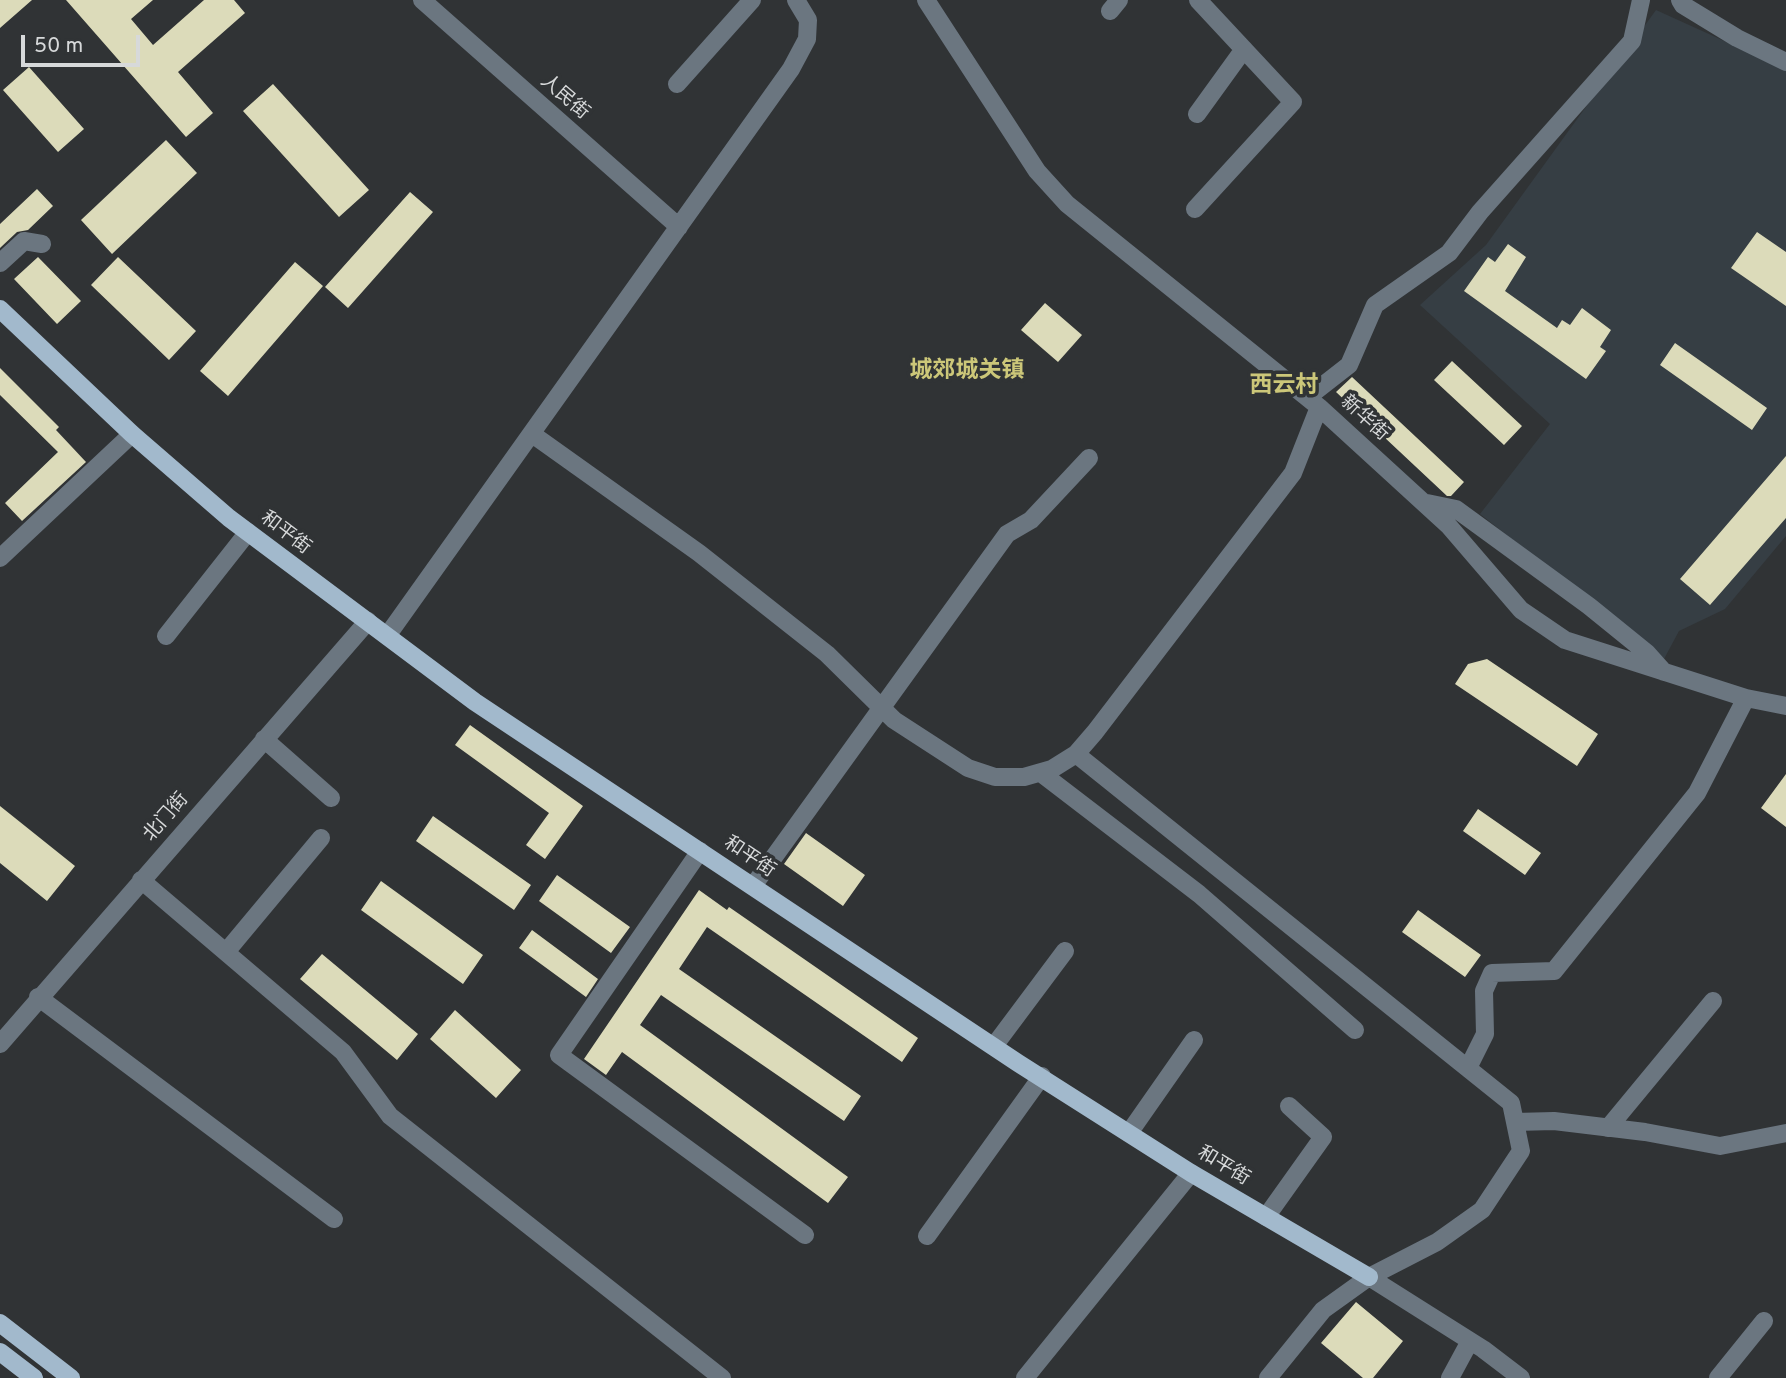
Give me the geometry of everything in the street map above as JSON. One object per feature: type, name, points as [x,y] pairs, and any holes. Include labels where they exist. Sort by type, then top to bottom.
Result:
[{"type":"main road","name":"和平街","points":[[0,309],[132,434],[248,533],[475,702],[994,1046],[1191,1173],[1369,1277]]},
{"type":"main road","points":[[0,1323],[71,1378]]},
{"type":"main road","points":[[0,1352],[34,1378]]},
{"type":"street","name":"人民街","points":[[422,0],[679,228]]},
{"type":"street","points":[[677,84],[752,0]]},
{"type":"street","points":[[387,636],[791,69],[807,38],[808,20],[796,0]]},
{"type":"street","name":"新华街","points":[[926,0],[1037,171],[1067,204],[1313,402],[1448,525],[1521,610],[1565,640],[1746,698],[1786,706]]},
{"type":"street","points":[[1195,209],[1293,102],[1198,0]]},
{"type":"street","points":[[532,434],[699,553],[827,654],[894,719],[968,768],[995,777],[1024,777],[1052,769],[1076,754],[1293,473],[1313,402],[1349,365],[1375,305],[1449,253],[1480,212],[1632,41],[1641,0]]},
{"type":"street","points":[[1680,0],[1683,5],[1737,38],[1786,62]]},
{"type":"street","points":[[1197,114],[1244,49]]},
{"type":"street","points":[[0,262],[24,241],[42,244]]},
{"type":"street","points":[[0,558],[132,434]]},
{"type":"street","points":[[752,886],[1007,534],[1031,520],[1089,458]]},
{"type":"street","points":[[1423,502],[1456,509],[1589,606],[1647,653],[1665,673]]},
{"type":"street","points":[[166,636],[248,533]]},
{"type":"street","name":"北门街","points":[[0,1044],[368,621]]},
{"type":"street","points":[[1468,1068],[1485,1034],[1484,991],[1492,973],[1554,971],[1697,793],[1746,698]]},
{"type":"street","points":[[264,739],[331,798]]},
{"type":"street","points":[[1076,754],[1511,1103],[1521,1151],[1482,1210],[1437,1242],[1369,1277],[1323,1310],[1268,1378]]},
{"type":"street","points":[[1041,773],[1199,894],[1356,1030]]},
{"type":"street","points":[[226,952],[321,838]]},
{"type":"street","points":[[700,851],[559,1055],[805,1235]]},
{"type":"street","points":[[141,880],[344,1052],[390,1116],[722,1378]]},
{"type":"street","points":[[994,1046],[1065,951]]},
{"type":"street","points":[[38,998],[334,1219]]},
{"type":"street","points":[[1608,1128],[1713,1001]]},
{"type":"street","points":[[1129,1133],[1194,1040]]},
{"type":"street","points":[[927,1236],[1042,1076]]},
{"type":"street","points":[[1266,1217],[1323,1137],[1289,1106]]},
{"type":"street","points":[[1515,1122],[1554,1121],[1720,1146],[1786,1133]]},
{"type":"street","points":[[1025,1378],[1191,1173]]},
{"type":"street","name":"和平街","points":[[1369,1277],[1521,1378]]},
{"type":"street","points":[[1718,1378],[1764,1321]]},
{"type":"street","points":[[1450,1378],[1469,1341]]},
{"type":"shaded area","points":[[1656,10],[1786,69],[1786,536],[1725,609],[1679,631],[1664,659],[1480,514],[1550,424],[1420,305],[1486,245]]},
{"type":"building","points":[[0,0],[32,0],[0,28]]},
{"type":"building","points":[[66,0],[153,0],[131,19],[153,45],[204,0],[234,0],[245,13],[178,72],[213,113],[186,137]]},
{"type":"building","points":[[29,67],[84,129],[58,152],[3,90]]},
{"type":"building","points":[[273,84],[369,190],[339,217],[243,111]]},
{"type":"building","points":[[166,140],[197,173],[112,254],[81,220]]},
{"type":"building","points":[[37,189],[53,206],[28,230],[17,232],[0,248],[0,224]]},
{"type":"building","points":[[410,192],[433,212],[348,308],[325,287]]},
{"type":"building","points":[[1757,232],[1786,252],[1786,306],[1731,268]]},
{"type":"building","points":[[1508,244],[1526,257],[1505,291],[1557,328],[1562,320],[1570,325],[1582,308],[1611,330],[1600,347],[1606,351],[1586,379],[1464,291],[1488,257],[1495,262]]},
{"type":"building","points":[[38,257],[81,301],[57,324],[14,279]]},
{"type":"building","points":[[118,257],[196,331],[169,360],[91,285]]},
{"type":"building","points":[[295,262],[323,286],[228,396],[200,371]]},
{"type":"building","points":[[1045,303],[1082,335],[1058,362],[1021,330]]},
{"type":"building","points":[[1675,343],[1767,408],[1752,430],[1660,365]]},
{"type":"building","points":[[1452,361],[1522,426],[1504,445],[1434,380]]},
{"type":"building","points":[[0,368],[59,427],[56,430],[86,462],[22,521],[5,503],[58,452],[0,395]]},
{"type":"building","points":[[1352,377],[1464,482],[1451,496],[1447,496],[1336,392]]},
{"type":"building","points":[[1786,456],[1786,518],[1710,605],[1680,579]]},
{"type":"building","points":[[1487,659],[1598,734],[1577,766],[1455,684],[1468,664]]},
{"type":"building","points":[[470,725],[583,806],[545,859],[526,845],[549,813],[455,745]]},
{"type":"building","points":[[1786,774],[1786,827],[1761,808]]},
{"type":"building","points":[[0,806],[75,866],[47,901],[0,863]]},
{"type":"building","points":[[1478,809],[1541,853],[1525,875],[1463,831]]},
{"type":"building","points":[[433,816],[531,885],[514,910],[416,841]]},
{"type":"building","points":[[806,833],[865,875],[843,906],[784,864]]},
{"type":"building","points":[[557,875],[630,927],[611,953],[539,901]]},
{"type":"building","points":[[381,881],[483,955],[463,984],[361,910]]},
{"type":"building","points":[[699,890],[727,910],[729,907],[918,1038],[902,1062],[707,927],[679,969],[861,1096],[844,1121],[661,995],[640,1025],[848,1177],[828,1203],[622,1052],[606,1075],[584,1059]]},
{"type":"building","points":[[1418,910],[1481,955],[1465,977],[1402,932]]},
{"type":"building","points":[[532,930],[598,979],[586,997],[519,948]]},
{"type":"building","points":[[322,954],[418,1034],[397,1060],[300,979]]},
{"type":"building","points":[[455,1010],[521,1070],[496,1098],[430,1039]]},
{"type":"building","points":[[1356,1302],[1403,1341],[1373,1378],[1363,1378],[1321,1343]]},
{"type":"district","name":"城郊城关镇","points":[[967,372]]},
{"type":"district","name":"西云村","points":[[1284,387]]}]
